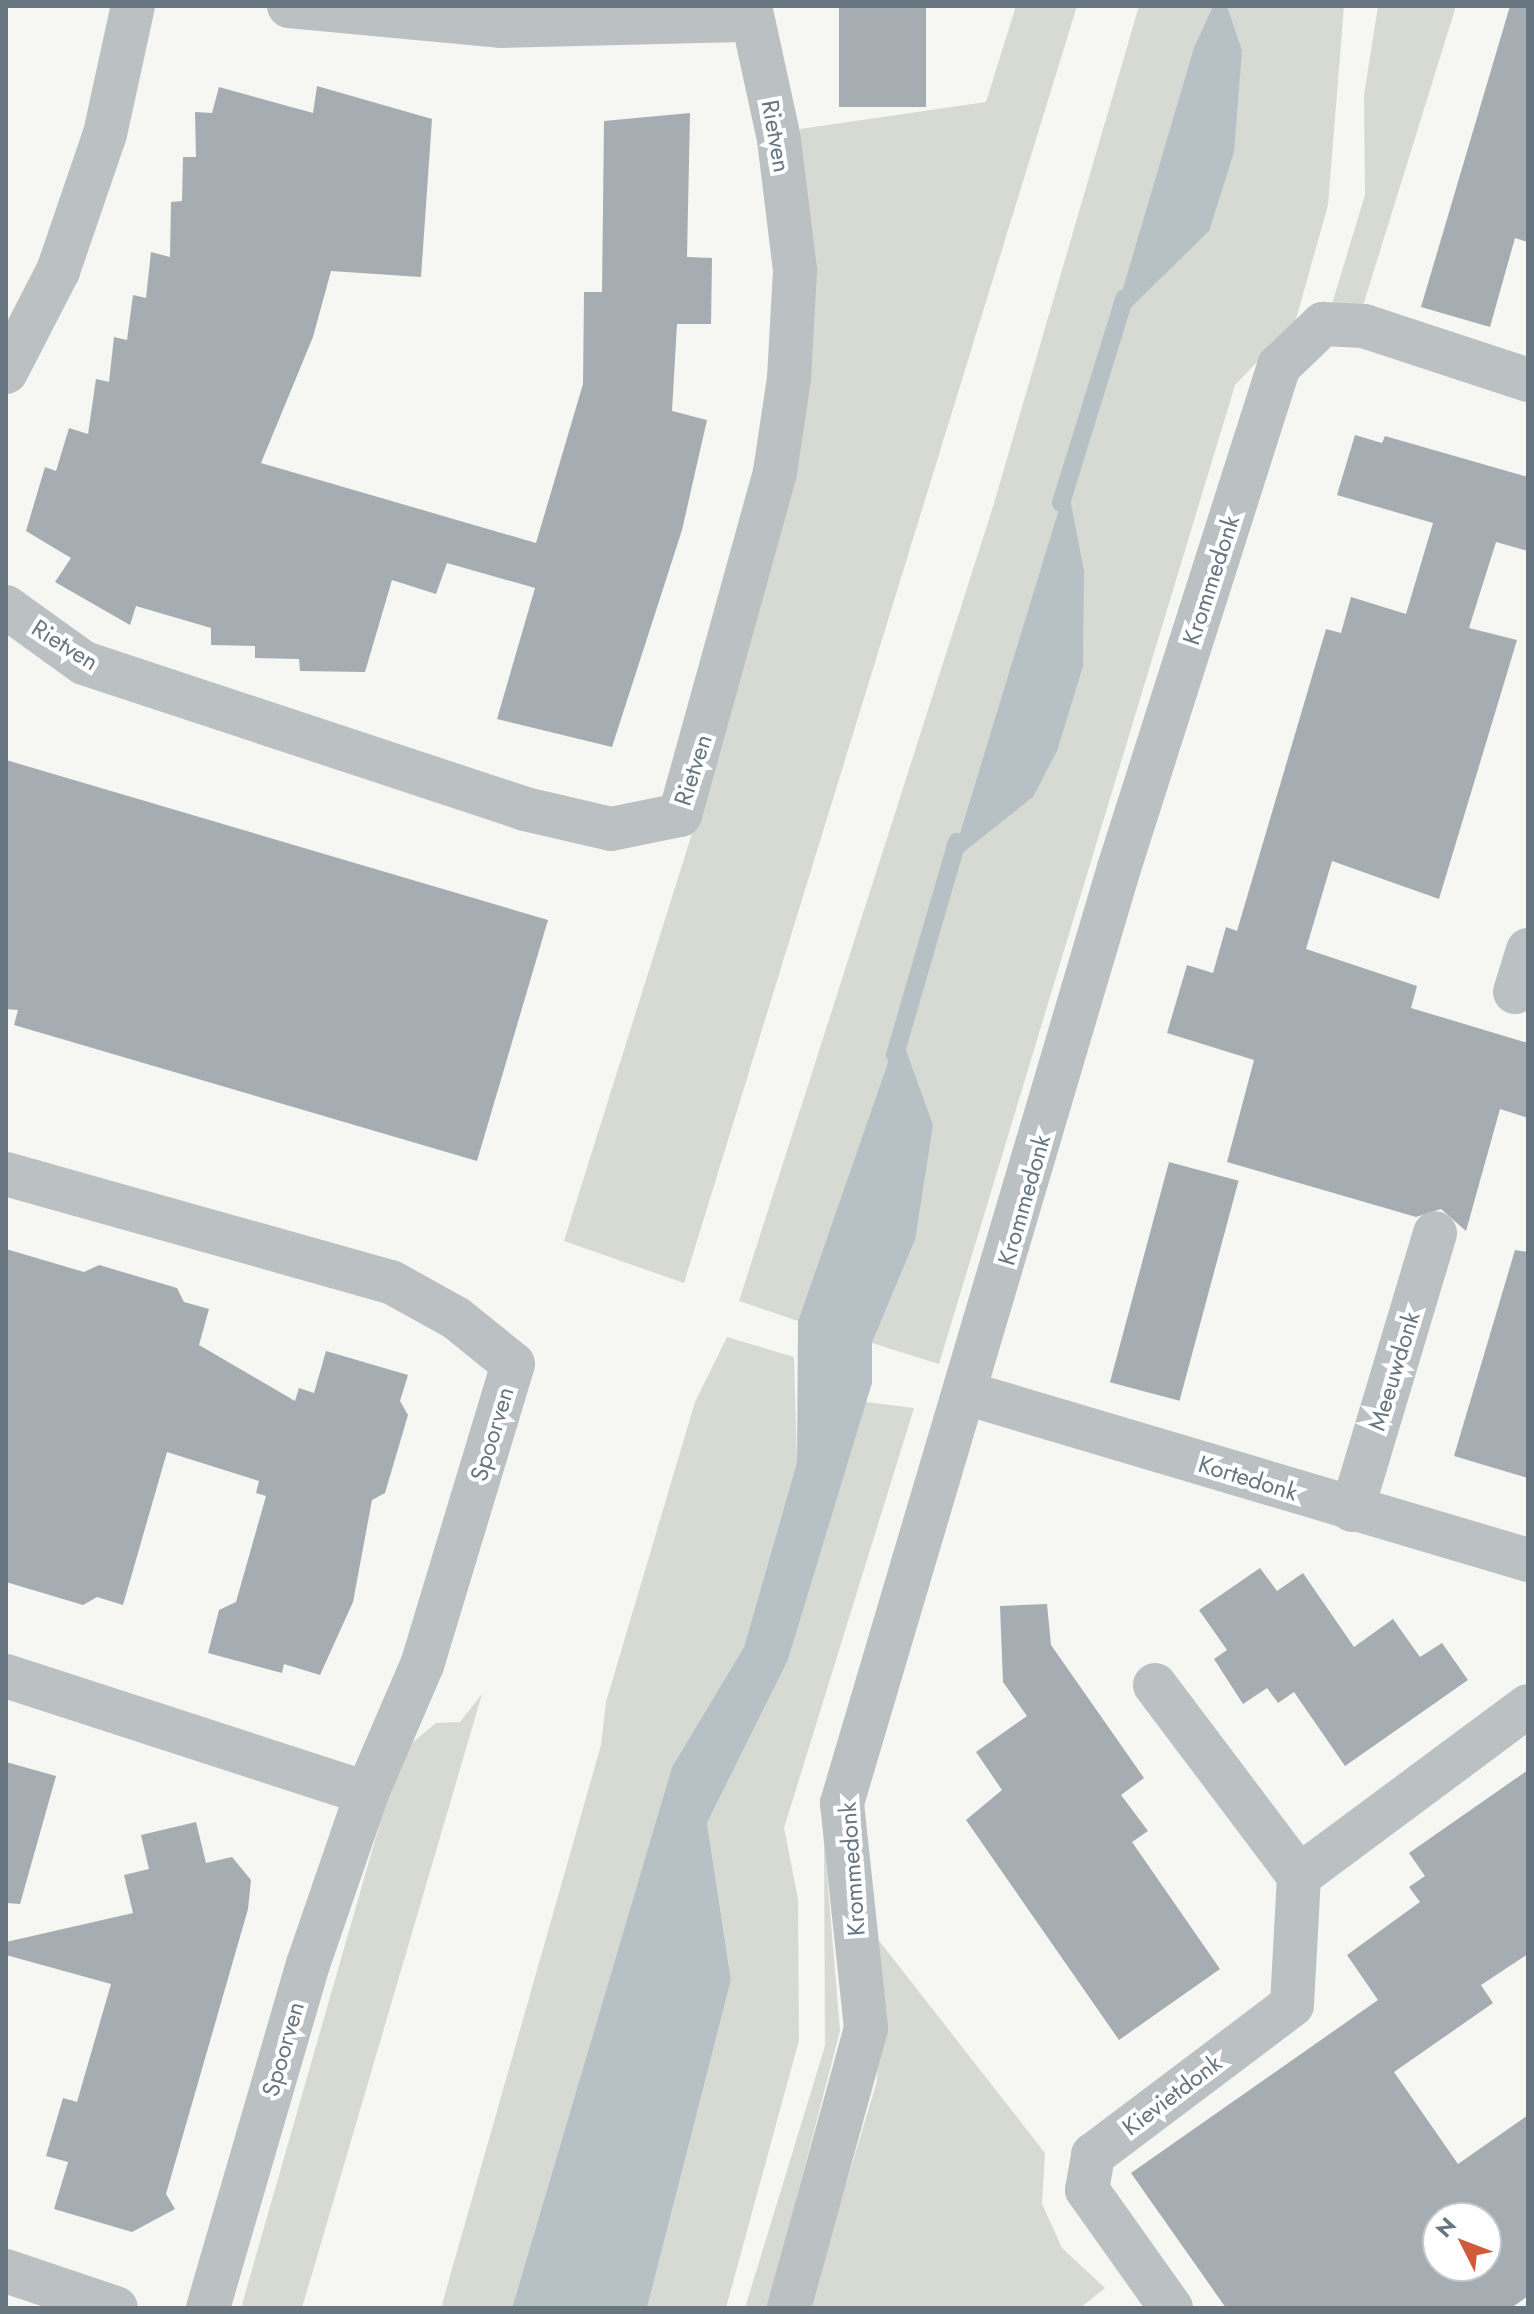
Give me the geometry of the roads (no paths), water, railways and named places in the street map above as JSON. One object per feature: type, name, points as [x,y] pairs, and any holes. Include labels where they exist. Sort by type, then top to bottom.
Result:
[{"type":"street","points":[[6,372],[63,257],[105,134],[133,6]]},
{"type":"street","name":"Rietven","points":[[6,607],[84,663],[525,809],[611,829],[680,815],[775,472],[789,378],[795,270],[779,139],[751,13],[500,26],[289,6]]},
{"type":"street","name":"Krommedonk","points":[[789,2308],[866,2028],[842,1803],[969,1394],[1119,868],[1279,366],[1323,324],[1364,326],[1528,380]]},
{"type":"street","points":[[1515,992],[1528,950]]},
{"type":"street","name":"Spoorven","points":[[6,1174],[391,1282],[456,1318],[513,1364],[422,1665],[367,1793],[308,1964],[208,2308]]},
{"type":"street","name":"Meeuwdonk","points":[[1352,1510],[1435,1233]]},
{"type":"street","name":"Kortedonk","points":[[969,1394],[1528,1560]]},
{"type":"street","points":[[6,1676],[367,1793]]},
{"type":"street","points":[[1155,1685],[1299,1876],[1528,1706]]},
{"type":"street","name":"Kievietdonk","points":[[1171,2308],[1087,2190],[1093,2155],[1292,2005],[1299,1876]]},
{"type":"street","points":[[6,2271],[116,2308]]},
{"type":"waterway","points":[[1061,503],[1124,299]]},
{"type":"waterway","points":[[895,1055],[957,842]]}]
